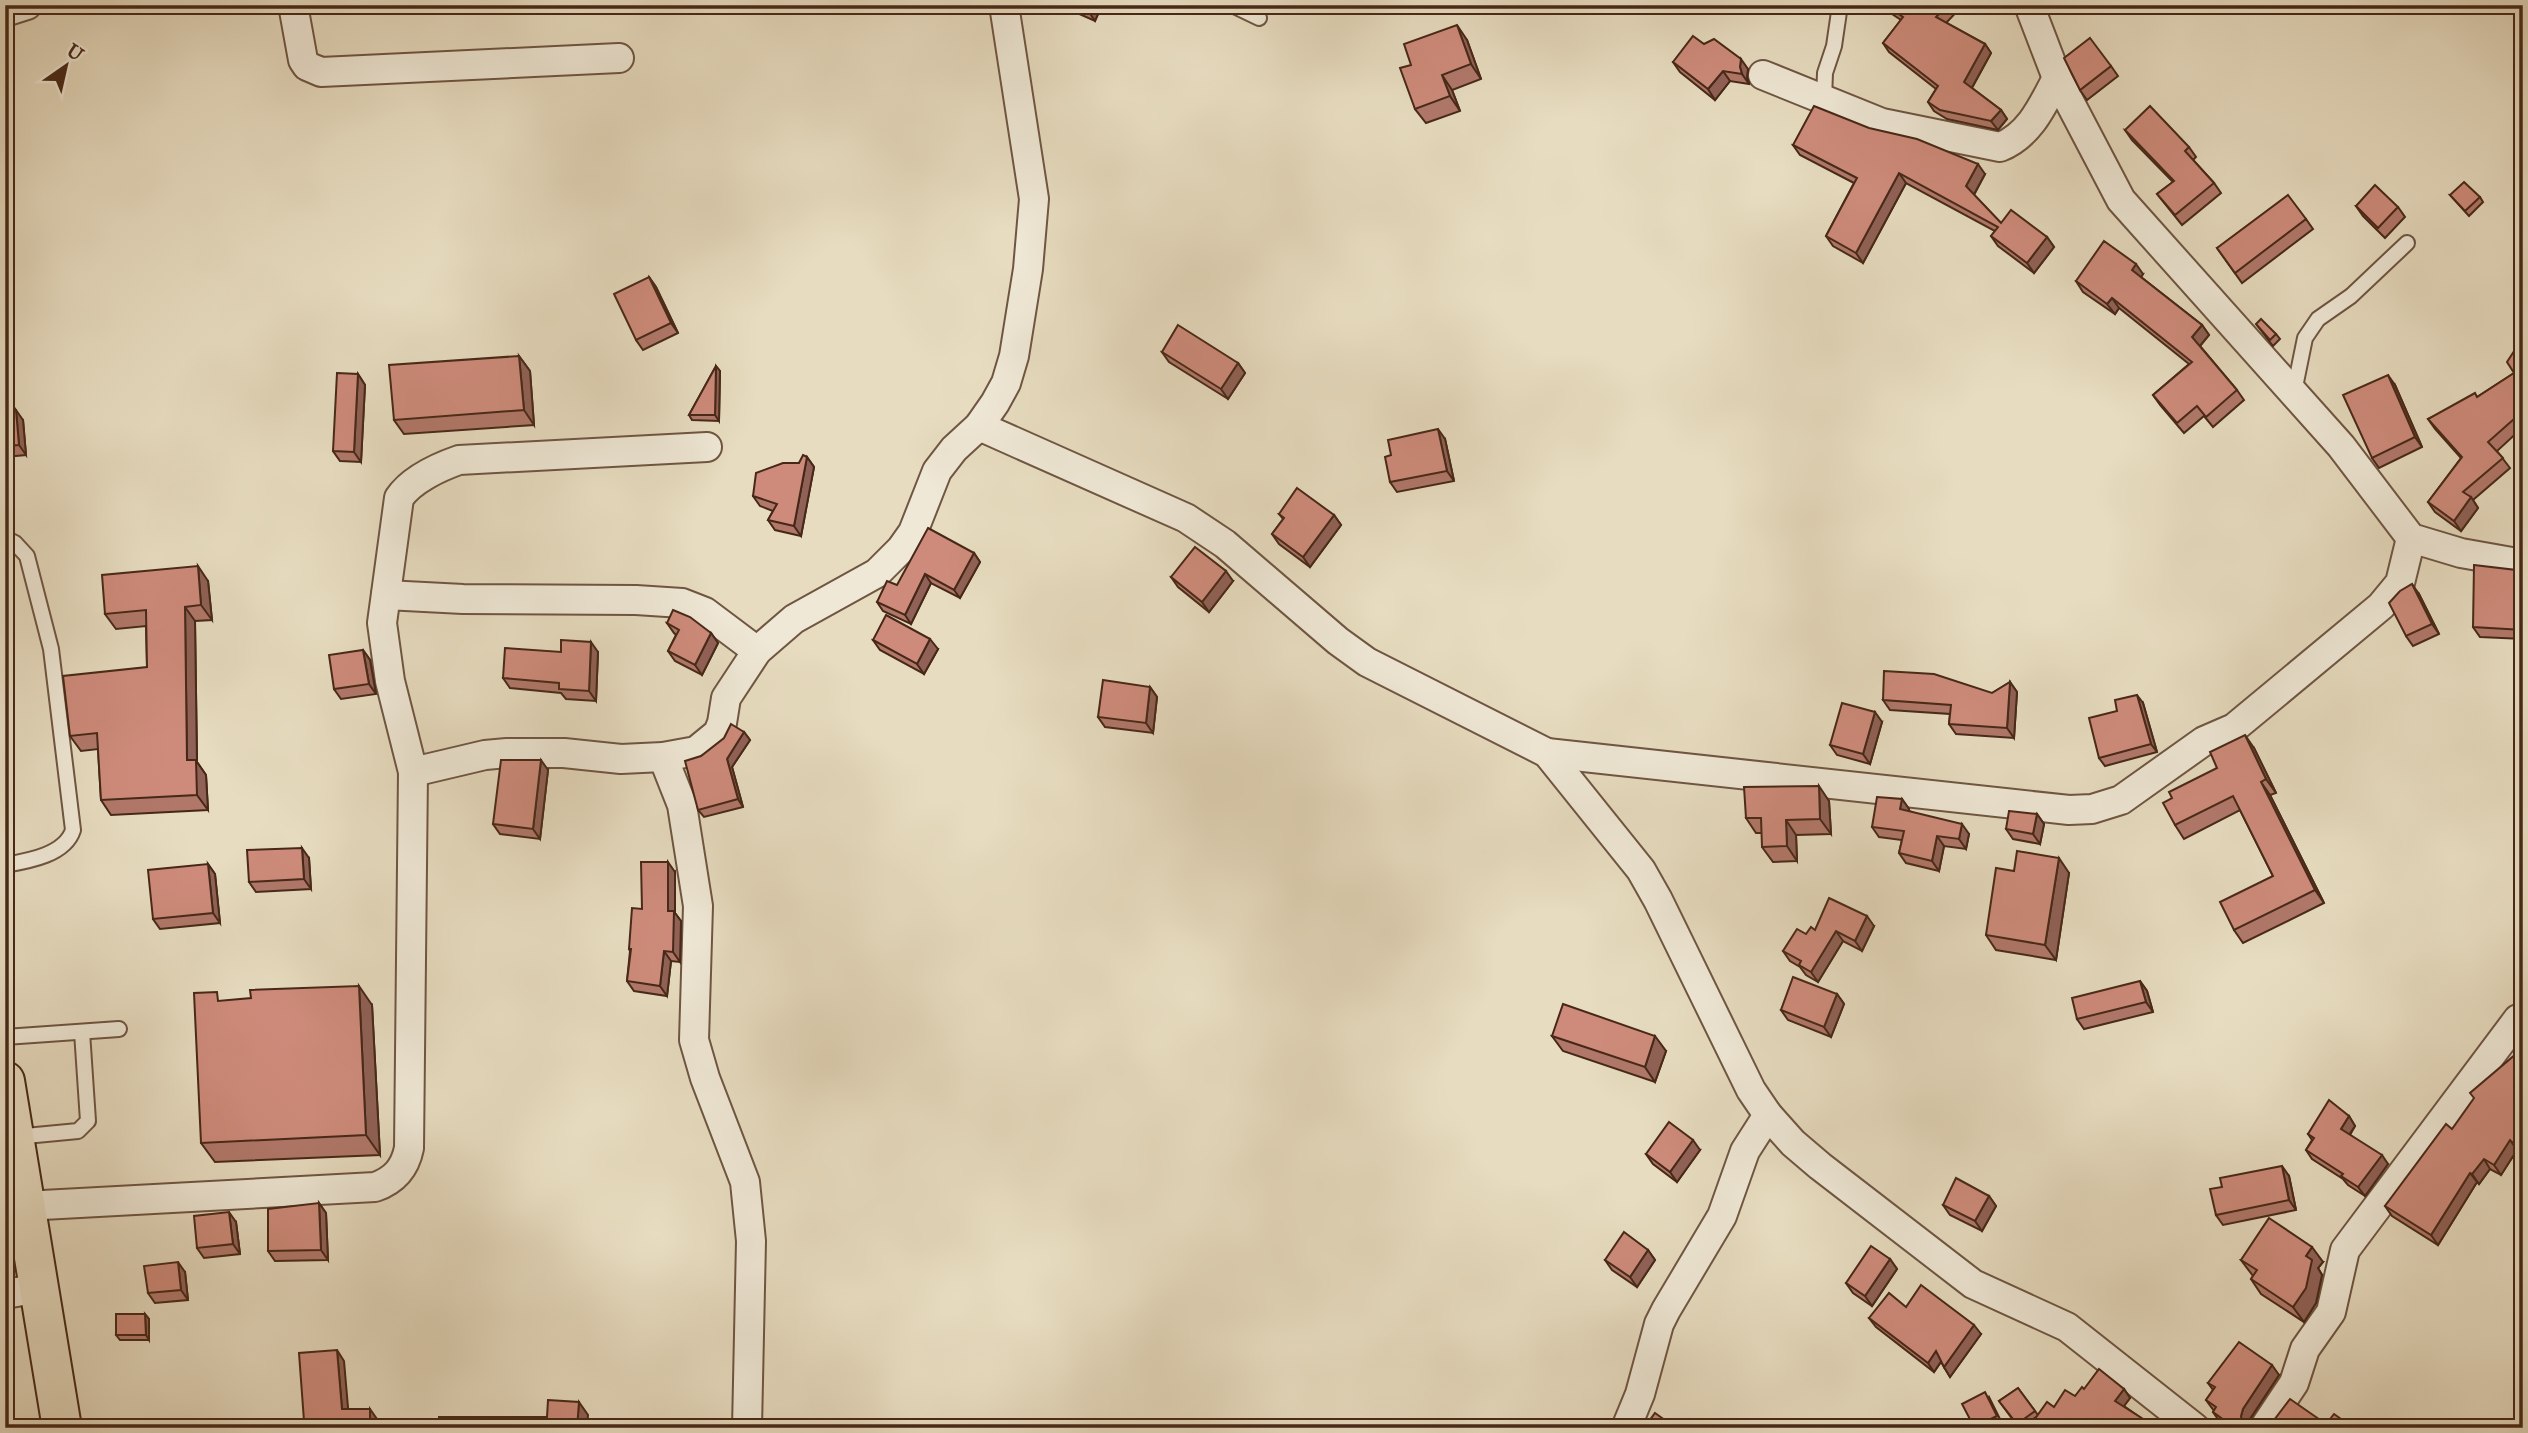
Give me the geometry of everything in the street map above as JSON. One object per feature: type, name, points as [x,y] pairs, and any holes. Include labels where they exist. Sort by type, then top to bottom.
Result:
[{"type":"highway","points":[[5,1081],[24,1206],[23,1291],[62,1428]]},
{"type":"street","points":[[5,12],[27,5]]},
{"type":"street","points":[[293,5],[303,60],[307,66],[321,72],[619,58]]},
{"type":"street","points":[[413,772],[485,755],[507,753],[564,753],[621,760],[696,751],[715,737],[722,723],[726,698],[757,651],[794,619],[877,573],[913,532],[937,471],[954,449],[979,426],[1006,383],[1014,356],[1028,269],[1034,199],[1004,5]]},
{"type":"street","points":[[2029,5],[2057,78],[2121,200],[2341,446],[2411,538],[2461,553],[2523,564]]},
{"type":"street","points":[[1763,75],[1882,123],[2000,147],[2010,143],[2029,126],[2057,78]]},
{"type":"street","points":[[979,426],[1186,518],[1225,544],[1338,641],[1367,662],[1547,753],[2069,810],[2092,809],[2121,800],[2204,741],[2234,728],[2381,606],[2400,583],[2411,538]]},
{"type":"street","points":[[24,1206],[375,1187],[399,1173],[409,1148],[413,772],[390,681],[382,623],[399,498],[407,488],[448,464],[467,459],[707,447]]},
{"type":"street","points":[[386,595],[682,603],[705,612],[757,651]]},
{"type":"street","points":[[1547,753],[1641,870],[1751,1090],[1768,1115],[1794,1143],[1973,1284],[2067,1327],[2195,1428]]},
{"type":"street","points":[[663,757],[682,805],[697,895],[694,1040],[705,1078],[745,1182],[751,1241],[747,1428]]},
{"type":"street","points":[[2264,1428],[2294,1383],[2305,1349],[2331,1312],[2345,1250],[2518,1018]]},
{"type":"street","points":[[1626,1428],[1640,1394],[1659,1324],[1722,1216],[1745,1151],[1768,1115]]},
{"type":"lane","points":[[1232,5],[1259,18]]},
{"type":"lane","points":[[1824,99],[1825,73],[1834,46],[1840,5]]},
{"type":"lane","points":[[2294,392],[2305,338],[2318,319],[2351,296],[2407,243]]},
{"type":"lane","points":[[5,538],[15,542],[27,556],[51,649],[72,830],[61,848],[5,865]]},
{"type":"lane","points":[[5,1037],[119,1030]]},
{"type":"lane","points":[[14,1137],[78,1131],[86,1126],[88,1121],[82,1032]]},
{"type":"building","points":[[1885,5],[1948,5],[1936,17],[1985,44],[1964,82],[2001,110],[1991,121],[1940,110],[1928,102],[1938,86],[1883,43],[1903,17]]},
{"type":"building","points":[[1457,25],[1471,64],[1442,75],[1450,96],[1415,109],[1400,68],[1411,65],[1404,44]]},
{"type":"building","points":[[1693,36],[1704,44],[1714,39],[1741,59],[1742,74],[1723,71],[1708,89],[1673,62]]},
{"type":"building","points":[[2090,38],[2111,66],[2080,90],[2064,58]]},
{"type":"building","points":[[1814,106],[1869,128],[1917,139],[1978,164],[1966,186],[2001,223],[2011,210],[2047,237],[2027,263],[1991,236],[1998,227],[1899,173],[1856,253],[1826,236],[1857,178],[1793,145]]},
{"type":"building","points":[[2150,106],[2189,147],[2185,151],[2214,183],[2175,215],[2157,194],[2174,181],[2125,130]]},
{"type":"building","points":[[2464,182],[2480,197],[2465,211],[2450,195]]},
{"type":"building","points":[[2375,185],[2398,207],[2378,228],[2356,206]]},
{"type":"building","points":[[2288,195],[2306,219],[2235,273],[2217,248]]},
{"type":"building","points":[[2104,241],[2136,264],[2132,270],[2202,325],[2192,337],[2237,390],[2206,417],[2197,406],[2177,423],[2153,395],[2192,362],[2112,298],[2107,304],[2076,281]]},
{"type":"building","points":[[649,277],[671,323],[636,340],[614,294]]},
{"type":"building","points":[[2261,319],[2276,334],[2270,340],[2256,324]]},
{"type":"building","points":[[1178,325],[1238,363],[1221,389],[1162,352]]},
{"type":"building","points":[[2518,345],[2523,350],[2523,411],[2488,442],[2503,458],[2463,492],[2471,497],[2454,521],[2428,502],[2462,457],[2428,419],[2475,393],[2477,397],[2514,373],[2507,362]]},
{"type":"building","points":[[519,356],[524,410],[394,420],[389,365]]},
{"type":"building","points":[[716,366],[715,415],[689,415]]},
{"type":"building","points":[[337,373],[358,374],[354,452],[333,451]]},
{"type":"building","points":[[2388,375],[2415,437],[2372,458],[2343,395]]},
{"type":"building","points":[[16,410],[19,445],[5,446],[5,411]]},
{"type":"building","points":[[1438,429],[1447,471],[1390,482],[1385,457],[1391,455],[1388,440]]},
{"type":"building","points":[[803,455],[807,457],[794,526],[768,520],[777,504],[753,496],[756,473],[783,463],[799,463]]},
{"type":"building","points":[[1297,488],[1334,515],[1303,557],[1272,534],[1284,518],[1279,514]]},
{"type":"building","points":[[928,528],[974,553],[954,590],[925,574],[905,615],[877,602],[887,581],[897,585]]},
{"type":"building","points":[[1195,547],[1226,571],[1202,602],[1171,577]]},
{"type":"building","points":[[2474,565],[2516,570],[2516,576],[2523,576],[2523,630],[2473,627]]},
{"type":"building","points":[[198,566],[201,605],[185,607],[187,760],[196,760],[197,795],[101,800],[97,733],[70,736],[63,676],[147,667],[146,610],[105,614],[102,575]]},
{"type":"building","points":[[2412,584],[2432,624],[2406,636],[2389,603],[2400,591]]},
{"type":"building","points":[[673,610],[690,617],[711,633],[695,665],[668,651],[679,630],[667,623]]},
{"type":"building","points":[[886,615],[930,639],[917,664],[873,640]]},
{"type":"building","points":[[561,640],[591,642],[589,691],[559,689],[559,683],[503,678],[505,648],[561,652]]},
{"type":"building","points":[[363,650],[369,684],[334,689],[329,655]]},
{"type":"building","points":[[1884,671],[1934,674],[1992,693],[2010,682],[2007,728],[1949,724],[1951,705],[1883,700]]},
{"type":"building","points":[[1103,680],[1150,687],[1146,723],[1098,717]]},
{"type":"building","points":[[2137,695],[2151,744],[2099,758],[2089,718],[2117,711],[2115,700]]},
{"type":"building","points":[[1842,703],[1875,712],[1863,754],[1830,745]]},
{"type":"building","points":[[731,724],[744,732],[727,759],[738,799],[698,810],[685,761],[701,756],[724,738]]},
{"type":"building","points":[[2245,735],[2266,779],[2261,782],[2315,890],[2234,930],[2220,902],[2273,876],[2233,796],[2175,825],[2163,803],[2172,798],[2169,792],[2217,768],[2210,752]]},
{"type":"building","points":[[501,760],[541,760],[533,829],[493,824]]},
{"type":"building","points":[[1819,786],[1820,819],[1786,820],[1787,846],[1762,847],[1761,818],[1746,818],[1744,787]]},
{"type":"building","points":[[1877,797],[1902,799],[1900,809],[1962,824],[1959,839],[1937,836],[1932,861],[1899,853],[1904,831],[1872,827]]},
{"type":"building","points":[[2009,811],[2037,814],[2033,834],[2006,829]]},
{"type":"building","points":[[302,848],[304,879],[249,882],[247,850]]},
{"type":"building","points":[[2017,851],[2059,858],[2045,945],[1986,935],[1996,868],[2014,871]]},
{"type":"building","points":[[641,862],[668,862],[668,911],[674,911],[673,952],[664,951],[660,986],[627,981],[632,908],[642,909]]},
{"type":"building","points":[[208,864],[213,913],[153,919],[148,870]]},
{"type":"building","points":[[1829,898],[1867,916],[1855,941],[1836,931],[1811,972],[1799,965],[1801,961],[1783,951],[1797,929],[1806,934],[1811,927],[1815,930]]},
{"type":"building","points":[[1793,977],[1837,994],[1824,1027],[1781,1010]]},
{"type":"building","points":[[2140,981],[2146,1002],[2077,1019],[2072,998]]},
{"type":"building","points":[[359,986],[366,1135],[201,1143],[194,993],[217,992],[218,1001],[251,998],[250,990]]},
{"type":"building","points":[[1563,1004],[1655,1036],[1645,1067],[1552,1036]]},
{"type":"building","points":[[2523,1048],[2523,1145],[2519,1149],[2510,1140],[2494,1165],[2484,1159],[2472,1174],[2470,1173],[2431,1235],[2385,1206],[2446,1124],[2452,1129],[2474,1098],[2470,1093]]},
{"type":"building","points":[[2329,1100],[2349,1116],[2341,1129],[2382,1155],[2358,1187],[2306,1150],[2314,1138],[2308,1134]]},
{"type":"building","points":[[1669,1122],[1693,1140],[1670,1172],[1646,1154]]},
{"type":"building","points":[[2282,1166],[2289,1200],[2216,1215],[2210,1189],[2222,1187],[2220,1178]]},
{"type":"building","points":[[1956,1178],[1989,1196],[1975,1221],[1943,1205]]},
{"type":"building","points":[[319,1203],[321,1250],[268,1251],[268,1209]]},
{"type":"building","points":[[229,1212],[233,1244],[197,1248],[194,1216]]},
{"type":"building","points":[[2269,1218],[2312,1247],[2306,1256],[2312,1260],[2306,1288],[2293,1307],[2251,1279],[2257,1270],[2241,1260]]},
{"type":"building","points":[[1624,1232],[1648,1250],[1630,1277],[1605,1260]]},
{"type":"building","points":[[1871,1246],[1890,1259],[1865,1296],[1846,1283]]},
{"type":"building","points":[[178,1262],[181,1290],[148,1293],[144,1266]]},
{"type":"building","points":[[1921,1285],[1974,1325],[1944,1367],[1936,1351],[1928,1363],[1869,1318],[1889,1293],[1906,1307]]},
{"type":"building","points":[[116,1314],[145,1314],[146,1335],[116,1335]]},
{"type":"building","points":[[2239,1342],[2272,1365],[2243,1409],[2241,1416],[2244,1428],[2235,1428],[2213,1412],[2216,1407],[2206,1400],[2215,1387],[2208,1383]]},
{"type":"building","points":[[337,1350],[342,1409],[370,1409],[370,1428],[302,1428],[301,1421],[304,1421],[299,1353]]},
{"type":"building","points":[[2099,1369],[2124,1389],[2115,1401],[2154,1426],[2152,1428],[2039,1428],[2032,1423],[2047,1402],[2054,1407],[2065,1390],[2075,1396]]},
{"type":"building","points":[[2018,1388],[2035,1411],[2017,1424],[1999,1401]]},
{"type":"building","points":[[1985,1392],[1997,1416],[1974,1427],[1962,1404]]},
{"type":"building","points":[[2290,1399],[2326,1424],[2334,1414],[2354,1428],[2268,1428]]},
{"type":"building","points":[[548,1400],[579,1402],[577,1428],[439,1428],[439,1417],[547,1417]]},
{"type":"building","points":[[1655,1413],[1676,1428],[1644,1428]]}]
